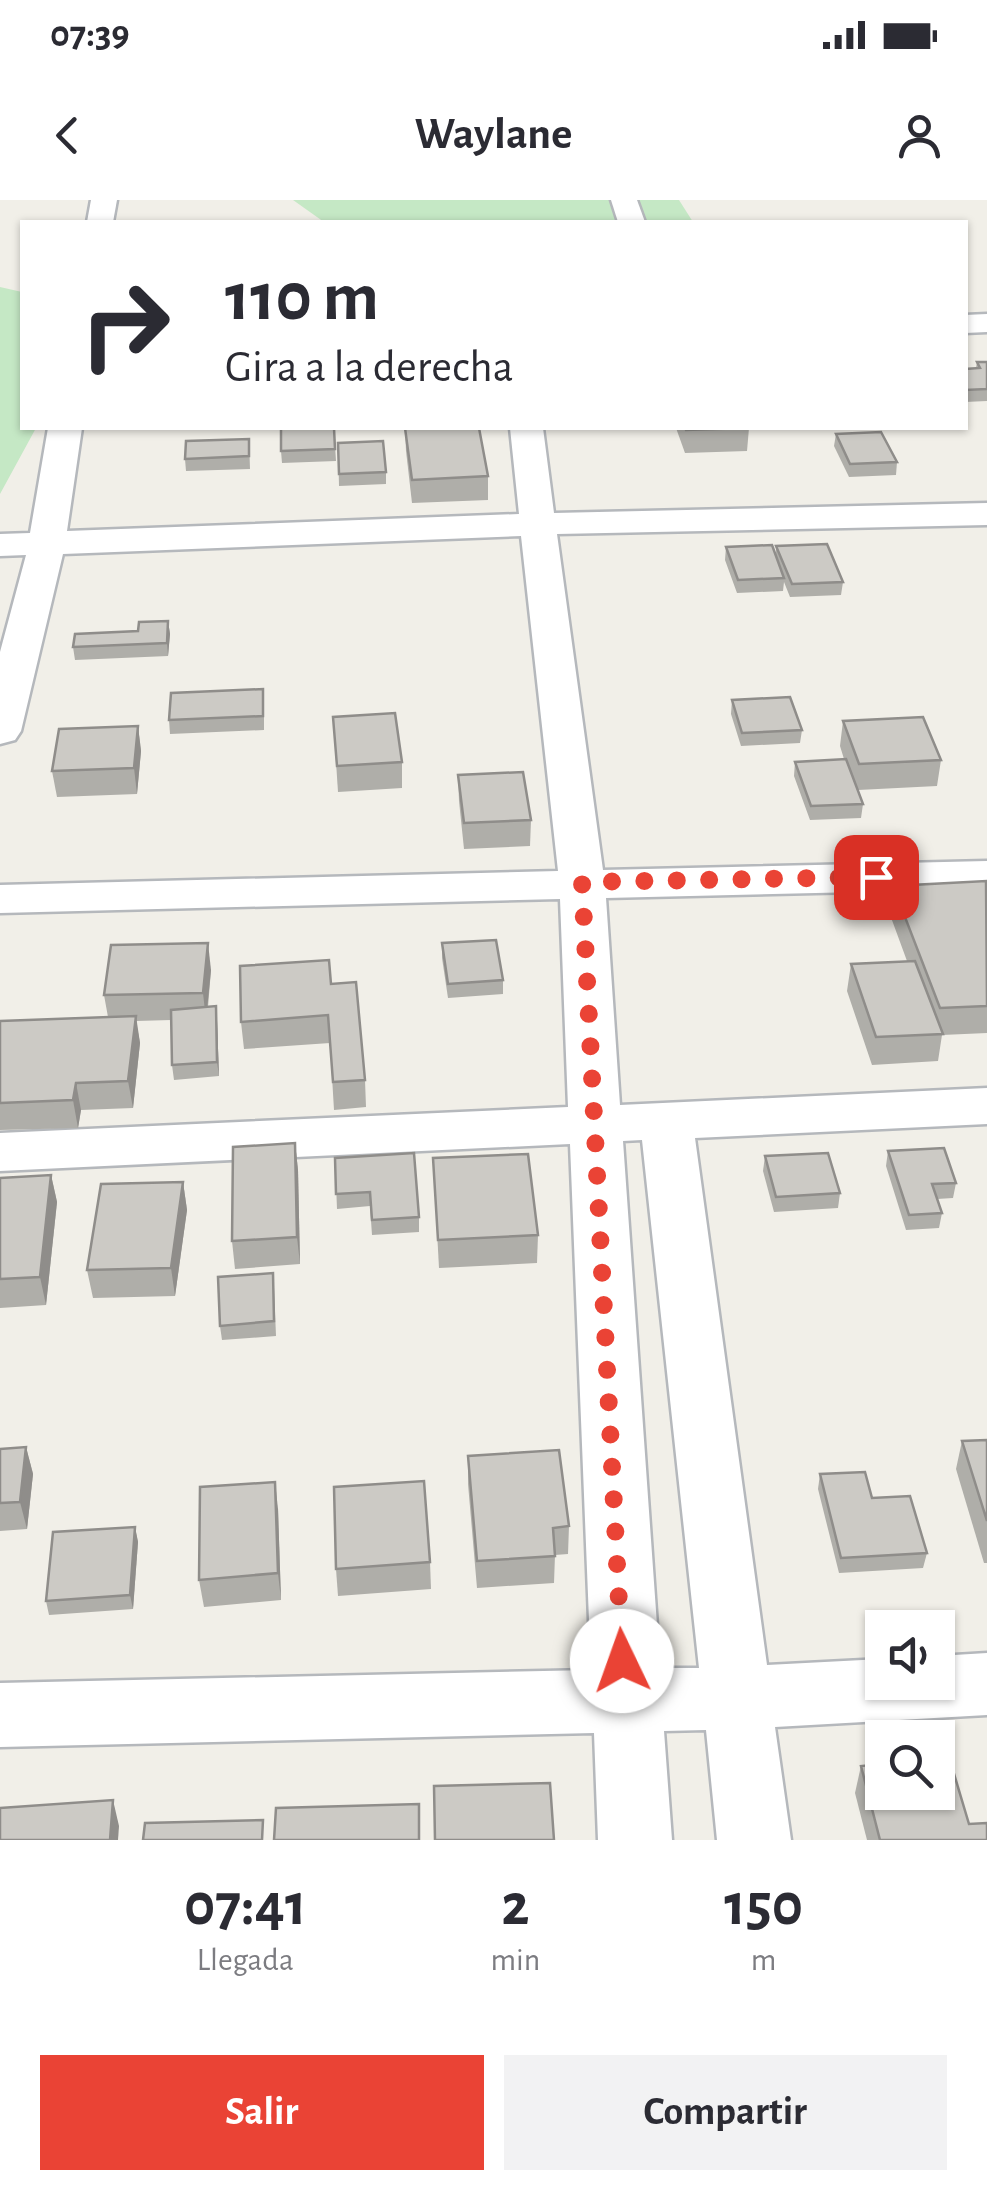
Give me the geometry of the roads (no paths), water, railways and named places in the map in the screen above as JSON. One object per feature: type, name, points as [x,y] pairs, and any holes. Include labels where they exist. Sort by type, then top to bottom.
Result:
[{"type":"street","points":[[0,730],[47,543],[66,430]]},
{"type":"street","points":[[526,430],[582,882],[624,1699],[635,1840]]},
{"type":"street","points":[[0,544],[538,524],[987,514]]},
{"type":"street","points":[[0,899],[987,875]]},
{"type":"street","points":[[0,1152],[987,1106]]},
{"type":"street","points":[[666,1122],[754,1840]]},
{"type":"street","points":[[0,1716],[734,1698],[987,1684]]}]
